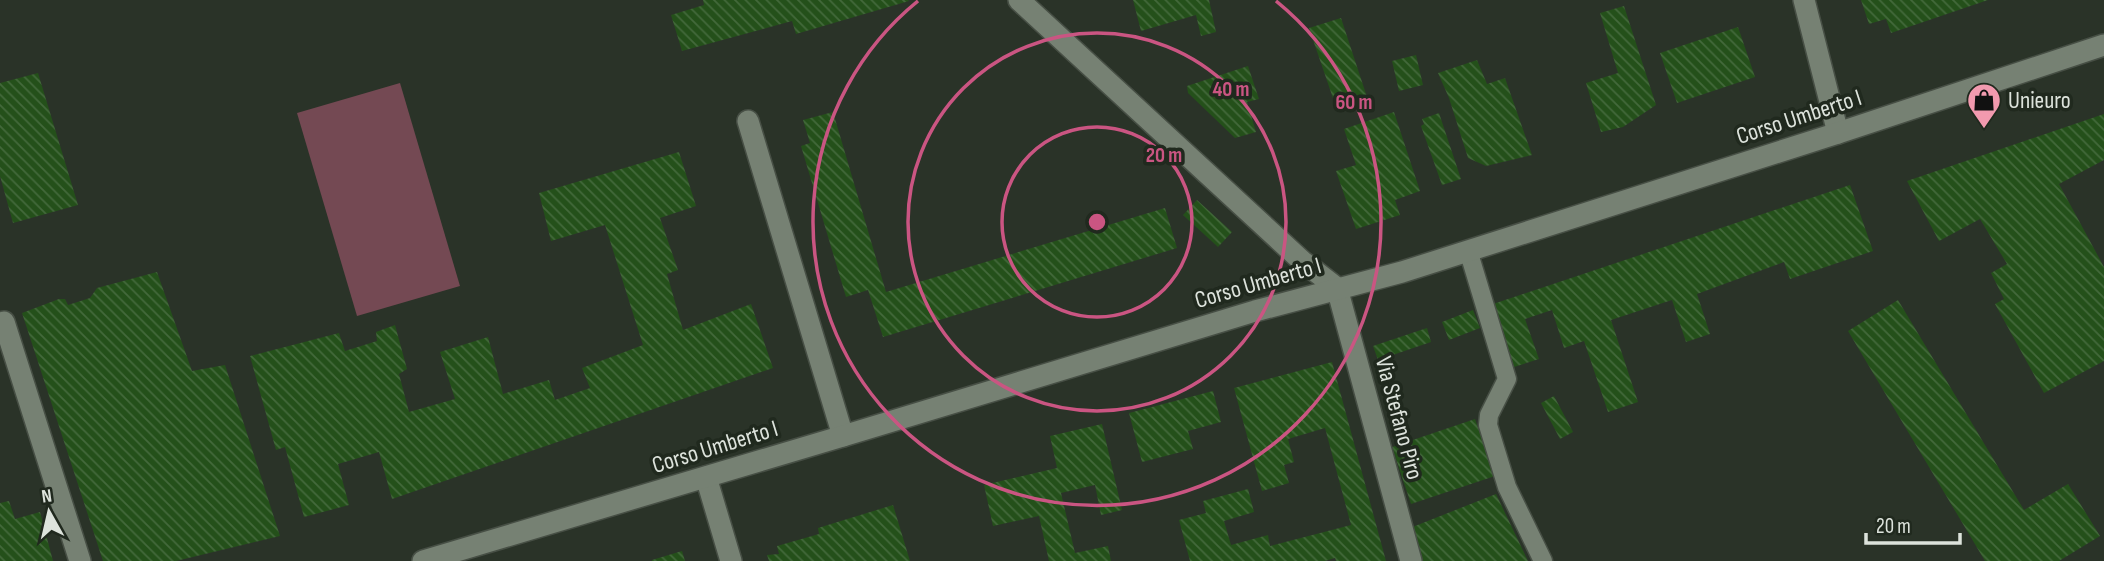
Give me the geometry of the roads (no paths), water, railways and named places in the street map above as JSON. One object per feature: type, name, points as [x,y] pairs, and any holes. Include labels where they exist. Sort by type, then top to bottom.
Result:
[{"type":"street","points":[[1019,0],[1302,261],[1337,288]]},
{"type":"street","points":[[1804,0],[1838,133]]},
{"type":"street","name":"Corso Umberto I","points":[[423,561],[1337,288],[1402,272],[2104,45]]},
{"type":"street","points":[[748,121],[844,436]]},
{"type":"street","name":"Via Stefano Piro","points":[[1337,288],[1411,561]]},
{"type":"street","points":[[4,322],[80,561]]},
{"type":"street","points":[[706,477],[731,561]]},
{"type":"lane","points":[[1468,250],[1507,379],[1489,415],[1488,425],[1507,487],[1543,561]]},
{"type":"place","name":"Unieuro","points":[[1984,130]]}]
